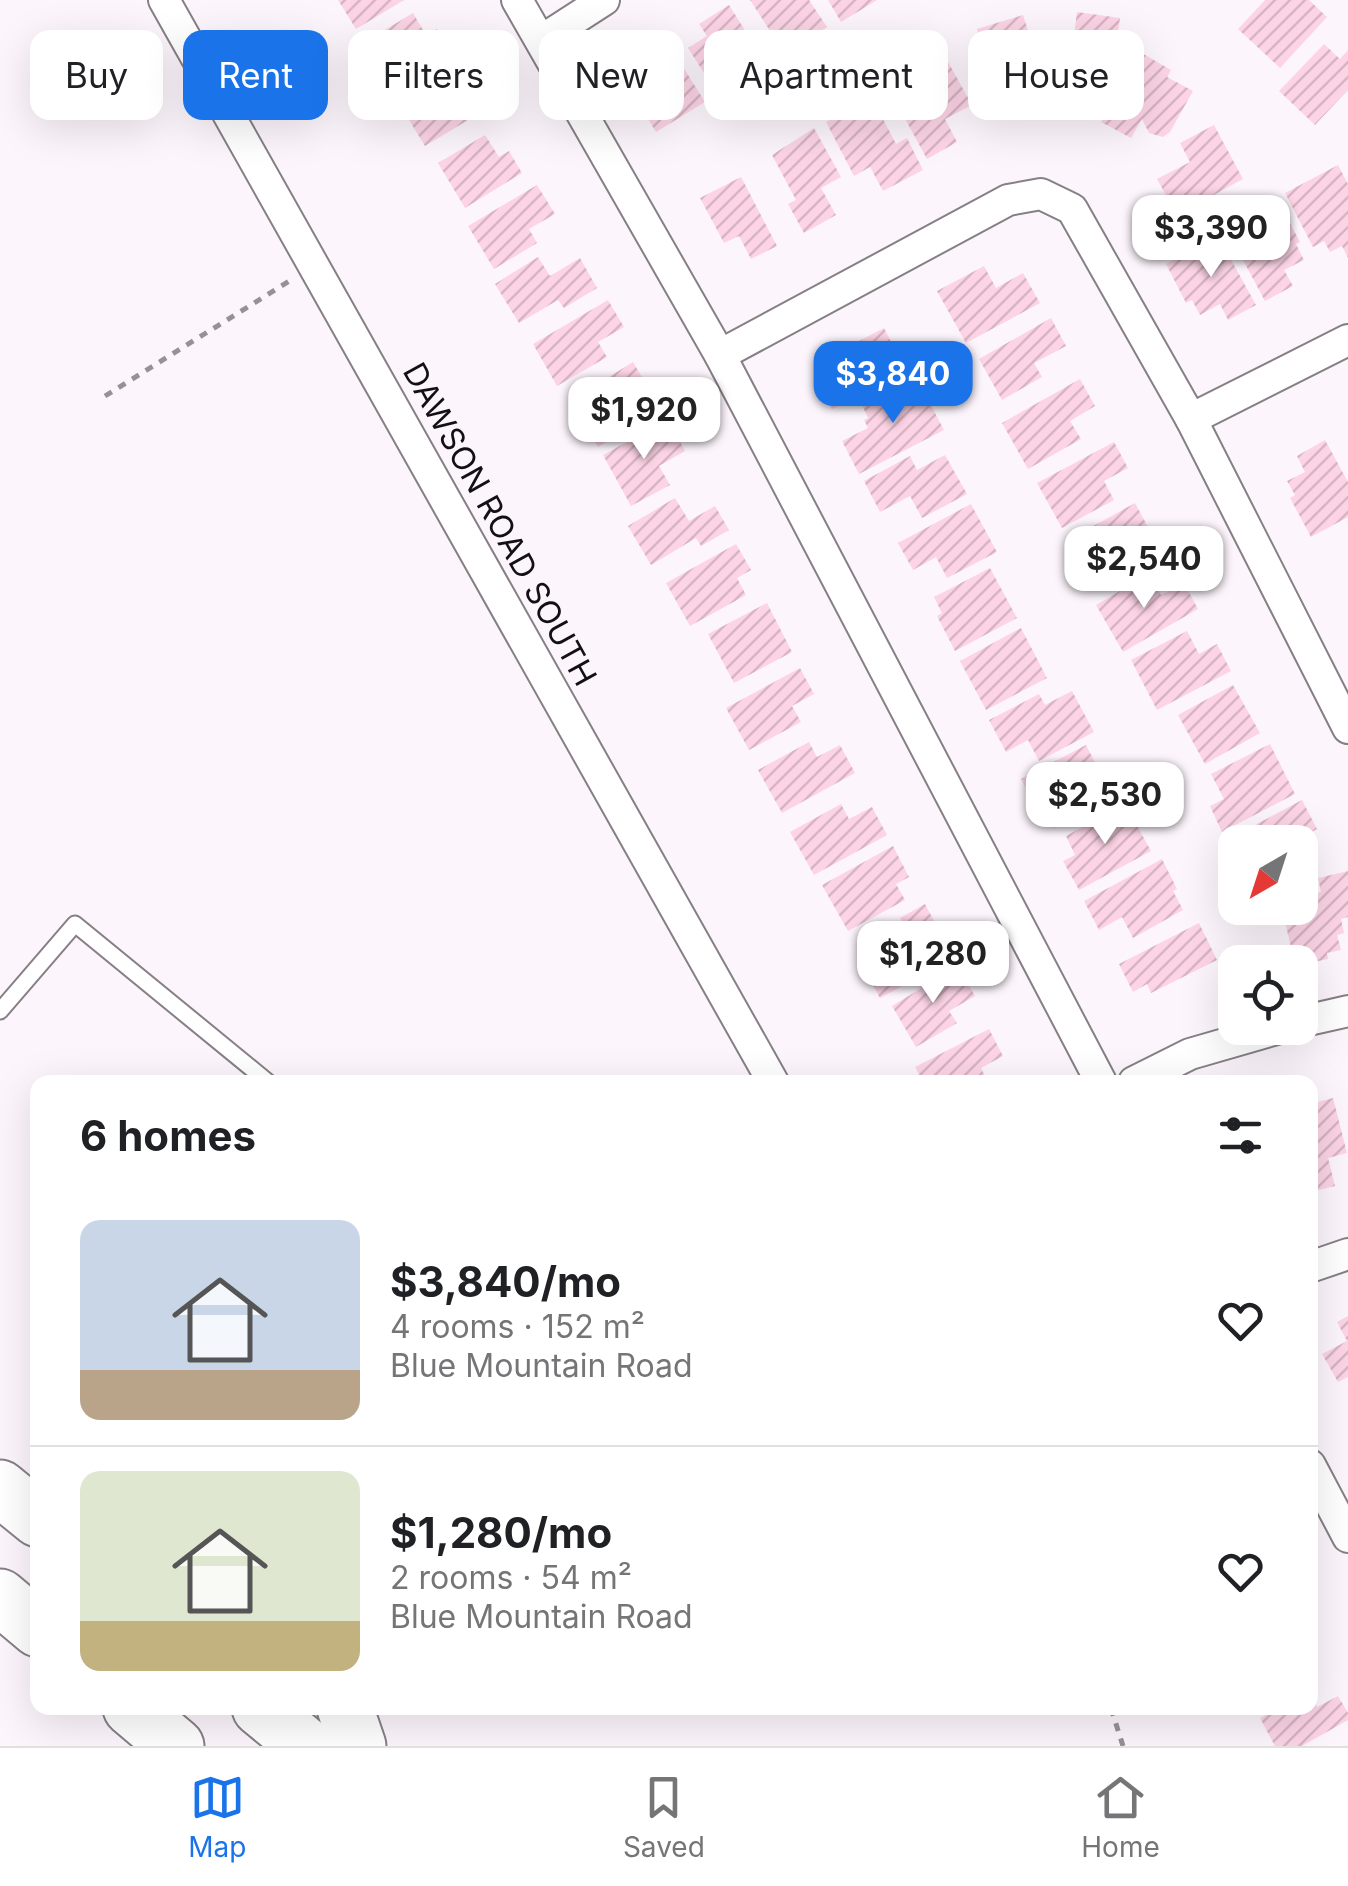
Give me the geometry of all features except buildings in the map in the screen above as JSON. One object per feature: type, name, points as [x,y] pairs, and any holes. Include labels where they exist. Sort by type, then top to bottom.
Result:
[{"type":"highway","points":[[0,1488],[30,1513]]},
{"type":"highway","points":[[0,1597],[30,1622]]},
{"type":"highway","points":[[138,1715],[176,1746]]},
{"type":"highway","points":[[268,1715],[306,1746]]},
{"type":"highway","points":[[347,1715],[358,1746]]},
{"type":"street","name":"DAWSON ROAD SOUTH","points":[[164,0],[770,1075]]},
{"type":"street","points":[[517,0],[539,35]]},
{"type":"street","points":[[558,30],[604,0]]},
{"type":"street","points":[[587,120],[720,354],[1098,1075]]},
{"type":"street","points":[[720,354],[1008,200],[1041,194],[1072,209],[1190,419],[1348,728]]},
{"type":"street","points":[[1190,419],[1348,340]]},
{"type":"street","points":[[1318,1018],[1348,1011]]},
{"type":"street","points":[[1148,1075],[1190,1054],[1221,1045]]},
{"type":"street","points":[[1318,1263],[1348,1254]]},
{"type":"street","points":[[1318,1480],[1348,1537]]},
{"type":"lane","points":[[0,1011],[74,924],[259,1075]]},
{"type":"path","points":[[105,396],[315,266]]},
{"type":"path","points":[[1113,1715],[1123,1746]]}]
